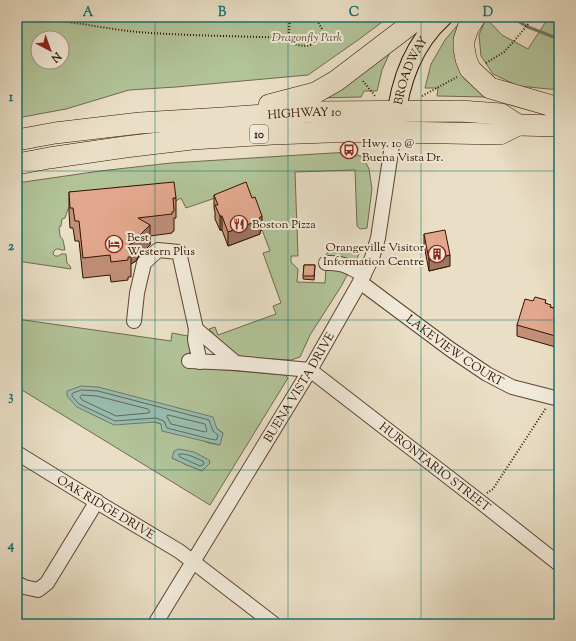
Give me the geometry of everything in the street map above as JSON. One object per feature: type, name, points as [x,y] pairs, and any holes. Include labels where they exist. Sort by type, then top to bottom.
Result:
[{"type":"highway","points":[[223,118],[314,93],[354,68],[420,17]]},
{"type":"highway","points":[[474,17],[464,40],[466,59],[470,69],[490,88],[548,105],[559,111]]},
{"type":"highway","name":"HIGHWAY 10","points":[[17,140],[55,133],[140,123],[307,112],[398,104],[501,114],[518,124],[559,126]]},
{"type":"highway","name":"HIGHWAY 10","points":[[17,164],[125,147],[192,139],[272,134],[394,132],[500,134],[518,124]]},
{"type":"main road","name":"BROADWAY","points":[[394,132],[398,104],[410,63],[420,45],[435,25],[444,17]]},
{"type":"street","name":"BUENA VISTA DRIVE","points":[[155,624],[310,370],[372,258],[378,238],[394,132]]},
{"type":"street","points":[[134,321],[137,293],[144,263],[158,250],[179,252],[196,329],[194,361],[236,363],[310,370]]},
{"type":"street","name":"LAKEVIEW COURT","points":[[326,263],[346,265],[450,350],[487,374],[512,387],[556,398]]},
{"type":"street","points":[[196,329],[236,363]]},
{"type":"street","name":"HURONTARIO STREET","points":[[310,370],[559,564]]},
{"type":"street","name":"OAK RIDGE DRIVE","points":[[17,452],[179,551],[274,624]]},
{"type":"street","points":[[17,583],[24,587],[38,590],[47,583],[96,501]]},
{"type":"path","points":[[290,17],[289,32],[293,44],[301,46],[311,45],[320,38],[322,30],[315,17]]},
{"type":"path","points":[[17,18],[45,19],[139,32],[204,36],[291,38]]},
{"type":"path","points":[[516,40],[533,18]]},
{"type":"path","points":[[354,68],[375,97],[398,104]]},
{"type":"path","points":[[493,489],[556,398]]},
{"type":"path","points":[[554,624],[559,618]]},
{"type":"green space","name":"Dragonfly Park","points":[[17,17],[389,17],[308,75],[129,90],[66,109],[17,118]]},
{"type":"green space","points":[[549,17],[559,17],[559,90],[518,86],[493,74],[481,56],[479,35],[486,18],[502,35],[528,49]]},
{"type":"green space","points":[[461,21],[488,97],[437,96],[438,88],[425,88],[431,64],[445,40]]},
{"type":"green space","points":[[391,50],[382,70],[377,91],[364,91],[361,97],[316,98]]},
{"type":"green space","points":[[349,152],[363,157],[369,169],[372,189],[367,228],[361,229],[357,226],[355,170],[295,172],[298,256],[291,256],[291,262],[298,269],[297,282],[325,283],[326,268],[335,268],[348,273],[310,335],[300,357],[291,360],[239,357],[231,354],[209,329],[215,327],[218,335],[276,314],[273,306],[281,303],[263,253],[270,251],[255,211],[218,197],[186,208],[181,198],[174,202],[68,209],[65,218],[62,219],[61,226],[59,227],[60,236],[63,240],[65,250],[56,249],[53,254],[55,256],[59,256],[61,254],[66,254],[67,263],[71,269],[17,261],[17,183],[100,171],[171,163]]},
{"type":"green space","points":[[358,245],[361,248],[355,264],[326,257],[329,250]]},
{"type":"green space","points":[[17,319],[171,341],[172,333],[188,336],[191,350],[188,354],[187,367],[285,375],[288,378],[210,505],[17,387]],"holes":[[[155,422],[217,429],[223,433],[219,445],[209,443]],[[172,458],[210,463],[202,471]]]},
{"type":"water","points":[[81,386],[98,387],[213,417],[217,429],[223,433],[220,445],[162,431],[161,424],[155,422],[114,425],[77,407],[67,396],[67,391]]},
{"type":"water","points":[[179,449],[194,452],[209,460],[210,463],[202,471],[172,458],[174,451]]},
{"type":"building","name":"Best Western Plus","points":[[174,182],[176,198],[173,198],[174,211],[172,214],[138,218],[150,225],[136,241],[129,245],[131,257],[128,257],[128,260],[111,262],[110,255],[83,258],[79,221],[75,221],[73,208],[70,208],[69,192]]},
{"type":"building","points":[[246,182],[252,198],[255,197],[262,216],[259,218],[260,220],[228,232],[222,216],[220,216],[215,205],[218,205],[214,195]]},
{"type":"building","points":[[445,230],[450,255],[429,260],[424,234]]},
{"type":"building","points":[[304,265],[315,265],[314,276],[303,276]]},
{"type":"building","points":[[535,297],[546,300],[545,303],[551,305],[550,307],[559,310],[559,337],[517,325],[525,299],[533,301]]},
{"type":"waterway","points":[[511,17],[528,27],[559,39]]},
{"type":"place","name":"Hwy. 10 @ Buena Vista Dr.","points":[[349,150]]},
{"type":"place","name":"Boston Pizza","points":[[239,224]]},
{"type":"place","name":"Best Western Plus","points":[[114,244]]},
{"type":"place","name":"Orangeville Visitor Information Centre","points":[[437,254]]}]
